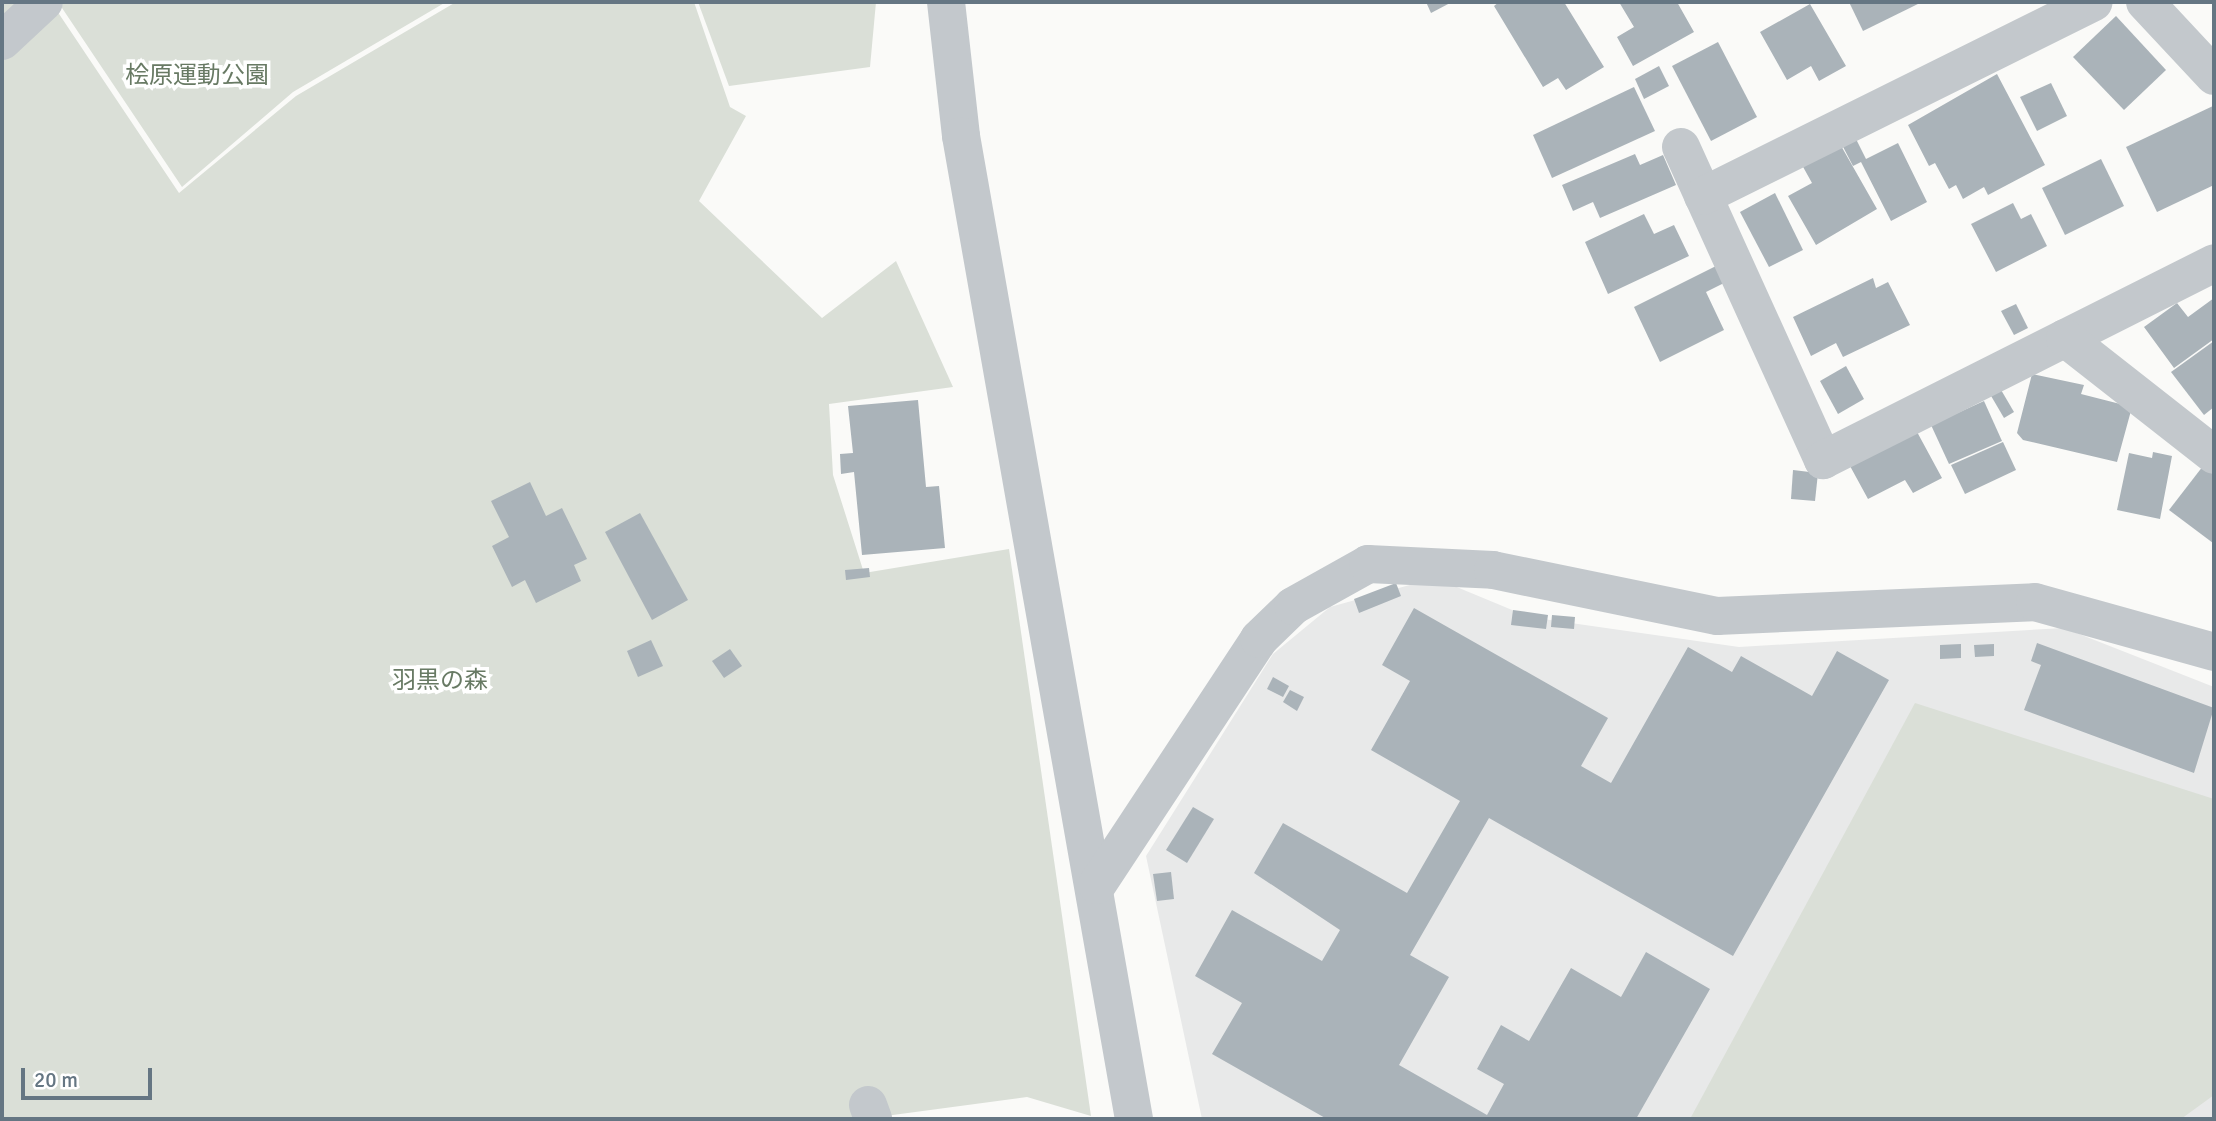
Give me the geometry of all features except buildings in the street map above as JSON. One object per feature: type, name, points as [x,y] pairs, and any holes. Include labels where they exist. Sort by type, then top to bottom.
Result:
[{"type":"street","points":[[2,41],[44,2]]},
{"type":"street","points":[[946,2],[961,136],[1097,885],[1135,1119]]},
{"type":"street","points":[[1703,196],[2094,2]]},
{"type":"street","points":[[2145,2],[2214,76]]},
{"type":"street","points":[[1681,147],[1823,460],[2214,263]]},
{"type":"street","points":[[2065,338],[2214,455]]},
{"type":"street","points":[[1097,885],[1259,639],[1293,606],[1368,564],[1493,570],[1717,616],[2035,602],[2214,652]]},
{"type":"shaded area","points":[[1435,578],[1529,617],[1739,647],[2064,628],[2214,687],[2214,1119],[1202,1119],[1146,856],[1273,654],[1330,607]]},
{"type":"green space","name":"羽黒の森","points":[[2,2],[51,2],[179,193],[296,96],[456,2],[694,2],[730,107],[746,116],[699,201],[822,318],[896,261],[953,387],[829,404],[833,475],[864,573],[1009,549],[1091,1116],[1027,1097],[863,1119],[2,1119]]},
{"type":"green space","name":"桧原運動公園","points":[[58,2],[446,2],[293,92],[182,187]]},
{"type":"green space","points":[[698,2],[876,2],[870,67],[729,86]]},
{"type":"green space","points":[[1915,703],[2214,799],[2214,1095],[2181,1119],[1690,1119]]}]
